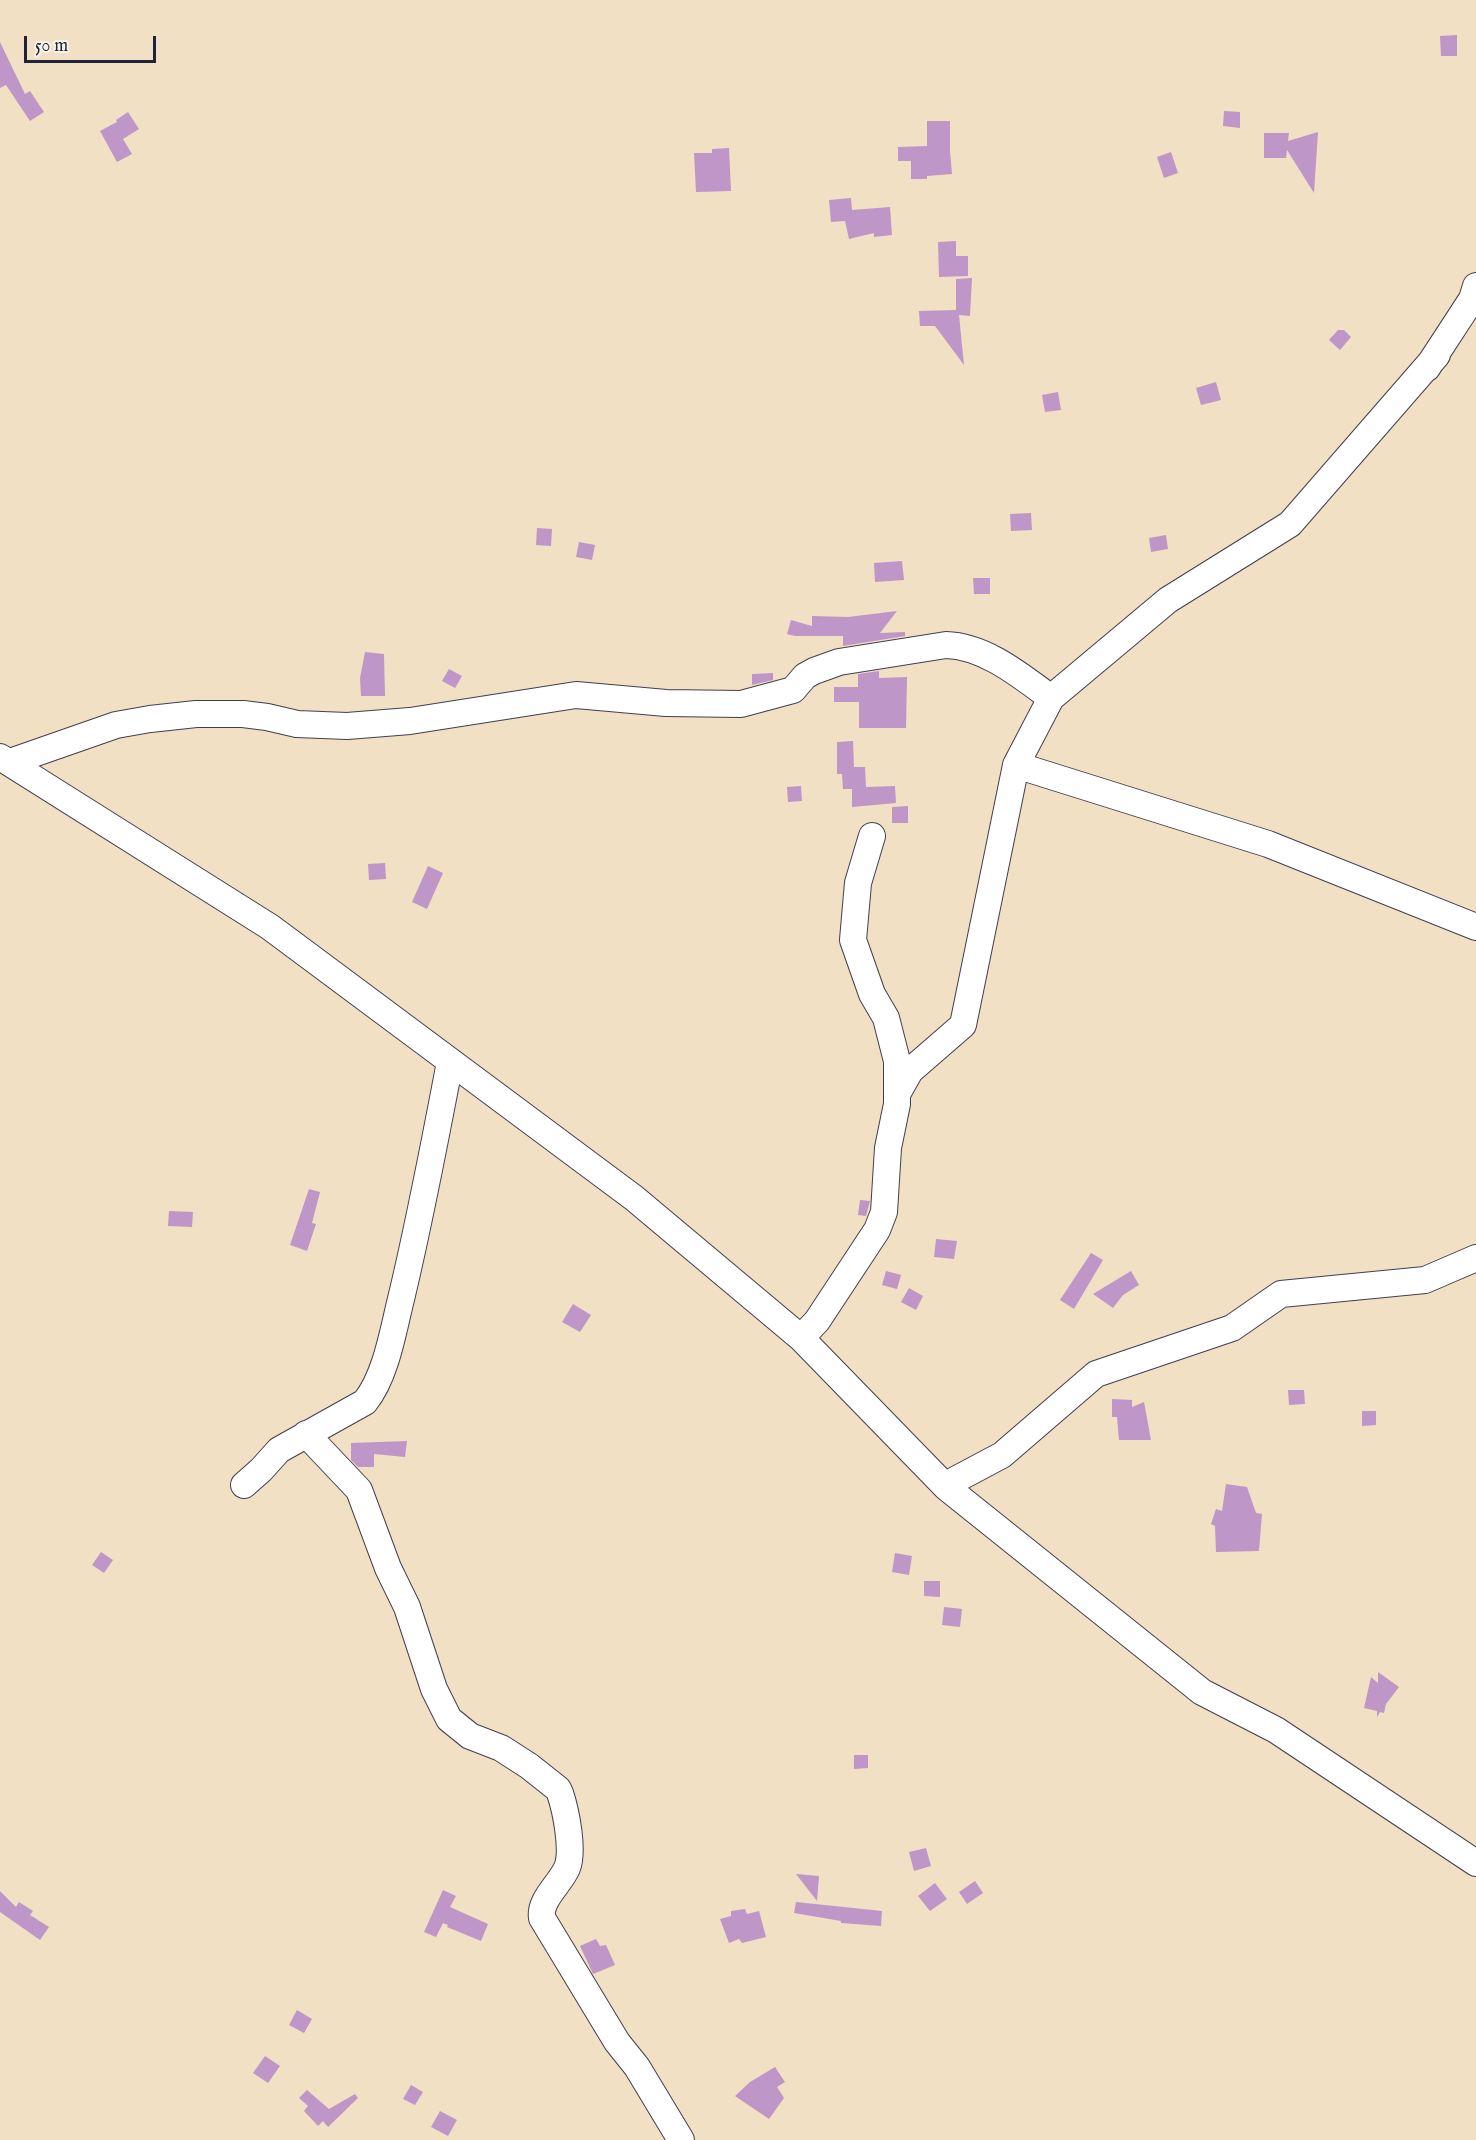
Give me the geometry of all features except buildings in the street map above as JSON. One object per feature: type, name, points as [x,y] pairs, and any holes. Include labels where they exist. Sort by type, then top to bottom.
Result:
[{"type":"street","points":[[1383,429],[1437,355],[1473,299],[1476,286]]},
{"type":"street","points":[[897,1094],[910,1071],[963,1024],[1016,765],[1051,698],[1168,600],[1290,524],[1437,355]]},
{"type":"street","points":[[5,759],[116,725],[196,714],[243,714],[297,724],[347,726],[410,721],[576,695],[666,703],[741,704],[793,690],[805,676],[839,662],[946,645],[962,646],[985,656],[1016,673],[1051,698]]},
{"type":"street","points":[[5,759],[270,927],[634,1198],[801,1338],[946,1487],[1202,1692],[1276,1730],[1476,1863]]},
{"type":"street","points":[[1016,765],[1268,844],[1476,927]]},
{"type":"street","points":[[801,1338],[817,1321],[877,1230],[884,1212],[888,1148],[897,1104],[897,1061],[886,1018],[872,994],[853,940],[858,883],[872,836]]},
{"type":"street","points":[[244,1485],[279,1450],[365,1402],[375,1389],[392,1336],[422,1215],[450,1062]]},
{"type":"street","points":[[946,1487],[954,1480],[1002,1455],[1096,1374],[1233,1328],[1281,1294],[1425,1280],[1476,1258]]},
{"type":"street","points":[[306,1434],[359,1490],[388,1569],[407,1607],[434,1689],[449,1719],[470,1736],[501,1748],[558,1789],[565,1812],[570,1858],[567,1869],[542,1908],[542,1918],[617,2042],[637,2067],[681,2140]]}]
